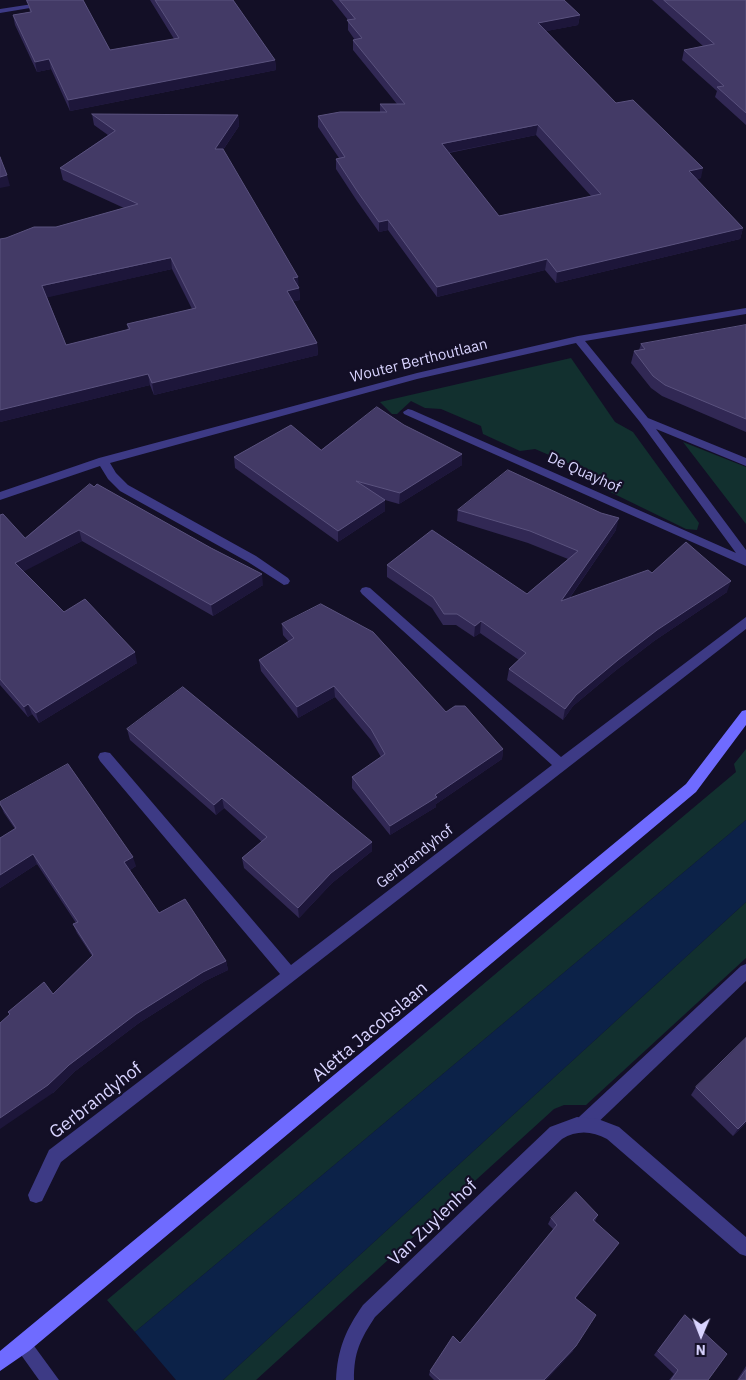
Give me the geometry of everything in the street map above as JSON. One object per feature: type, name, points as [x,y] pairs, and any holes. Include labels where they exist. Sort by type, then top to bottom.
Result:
[{"type":"main road","name":"Aletta Jacobslaan","points":[[0,1362],[23,1345],[691,788],[746,715]]},
{"type":"street","points":[[0,11],[74,0]]},
{"type":"street","name":"Wouter Berthoutlaan","points":[[0,496],[103,461],[417,376],[578,339],[746,311]]},
{"type":"street","points":[[578,339],[644,420],[746,558]]},
{"type":"street","name":"De Quayhof","points":[[408,412],[746,562]]},
{"type":"street","points":[[644,420],[746,462]]},
{"type":"street","points":[[103,461],[112,476],[124,488],[252,559],[284,581]]},
{"type":"street","points":[[366,591],[560,765]]},
{"type":"street","name":"Gerbrandyhof","points":[[36,1195],[55,1156],[746,622]]},
{"type":"street","points":[[105,757],[290,975]]},
{"type":"street","name":"Van Zuylenhof","points":[[584,1124],[746,971]]},
{"type":"street","name":"Van Zuylenhof","points":[[345,1380],[346,1349],[355,1331],[369,1311],[556,1133],[569,1126],[599,1125],[613,1133],[746,1248]]},
{"type":"street","points":[[23,1345],[50,1380]]},
{"type":"green space","points":[[571,358],[615,422],[633,432],[699,523],[697,530],[686,529],[602,488],[603,478],[535,449],[520,451],[483,434],[481,426],[441,409],[425,408],[411,401],[397,414],[392,414],[380,402]]},
{"type":"green space","points":[[683,442],[746,467],[746,524]]},
{"type":"green space","points":[[746,749],[746,820],[135,1332],[107,1300],[736,772],[734,764]]},
{"type":"green space","points":[[746,902],[746,958],[586,1105],[564,1105],[554,1109],[256,1380],[223,1380]]},
{"type":"water","points":[[746,820],[746,902],[223,1380],[176,1380],[135,1332]]},
{"type":"building","points":[[27,0],[83,0],[110,50],[179,38],[155,0],[233,0],[275,60],[68,100],[49,59],[35,62],[13,15],[31,12]]},
{"type":"building","points":[[340,0],[564,0],[580,15],[538,23],[616,103],[633,100],[703,168],[689,171],[743,228],[557,272],[547,259],[437,287],[388,220],[379,222],[357,191],[336,159],[345,157],[318,116],[340,112],[387,112],[380,104],[405,104],[353,40],[362,38],[347,20],[355,19]],"holes":[[[538,125],[601,194],[499,216],[442,144]]]},
{"type":"building","points":[[664,0],[746,0],[746,113],[717,87],[724,86],[684,50],[714,44]]},
{"type":"building","points":[[92,114],[238,115],[215,149],[223,149],[298,277],[293,278],[299,288],[287,291],[317,343],[152,383],[148,374],[0,410],[0,239],[34,227],[56,227],[138,204],[60,168],[115,131]],"holes":[[[171,258],[196,308],[127,324],[130,329],[66,345],[42,286]]]},
{"type":"building","points":[[0,157],[7,175],[0,177]]},
{"type":"building","points":[[746,325],[746,419],[665,385],[653,376],[634,351],[645,349],[641,344]]},
{"type":"building","points":[[377,407],[404,425],[462,454],[400,493],[356,481],[385,500],[338,531],[234,457],[291,425],[321,450]]},
{"type":"building","points":[[508,470],[601,513],[619,518],[561,601],[648,570],[652,573],[686,542],[731,581],[657,630],[618,660],[576,695],[565,709],[509,669],[526,653],[481,621],[475,626],[457,614],[444,614],[433,597],[387,565],[432,530],[527,594],[578,551],[530,531],[458,510]]},
{"type":"building","points":[[90,484],[94,487],[97,484],[211,548],[262,574],[211,605],[79,530],[15,563],[64,612],[85,599],[135,652],[36,713],[28,704],[24,707],[0,679],[0,515],[3,514],[25,538]]},
{"type":"building","points":[[321,604],[373,632],[446,712],[455,706],[465,706],[503,749],[435,795],[437,797],[390,826],[352,777],[385,754],[371,729],[334,686],[297,707],[259,660],[294,638],[282,624]]},
{"type":"building","points":[[183,687],[372,842],[331,873],[298,908],[242,858],[267,837],[222,798],[214,805],[127,729]]},
{"type":"building","points":[[68,764],[133,857],[124,862],[159,913],[185,899],[226,961],[203,972],[136,1014],[69,1065],[48,1085],[0,1118],[0,1023],[10,1014],[8,1012],[44,982],[53,994],[93,955],[73,924],[78,922],[33,854],[0,875],[0,838],[16,828],[0,802]]},
{"type":"building","points":[[746,1038],[746,1121],[738,1129],[696,1087]]},
{"type":"building","points":[[576,1192],[598,1215],[593,1220],[619,1243],[575,1298],[596,1315],[576,1346],[544,1380],[440,1380],[430,1371],[453,1336],[460,1343],[557,1225],[551,1218]]},
{"type":"building","points":[[685,1315],[727,1354],[708,1380],[671,1380],[678,1370],[658,1351]]},
{"type":"building","points":[[746,1370],[746,1380],[739,1380]]}]
